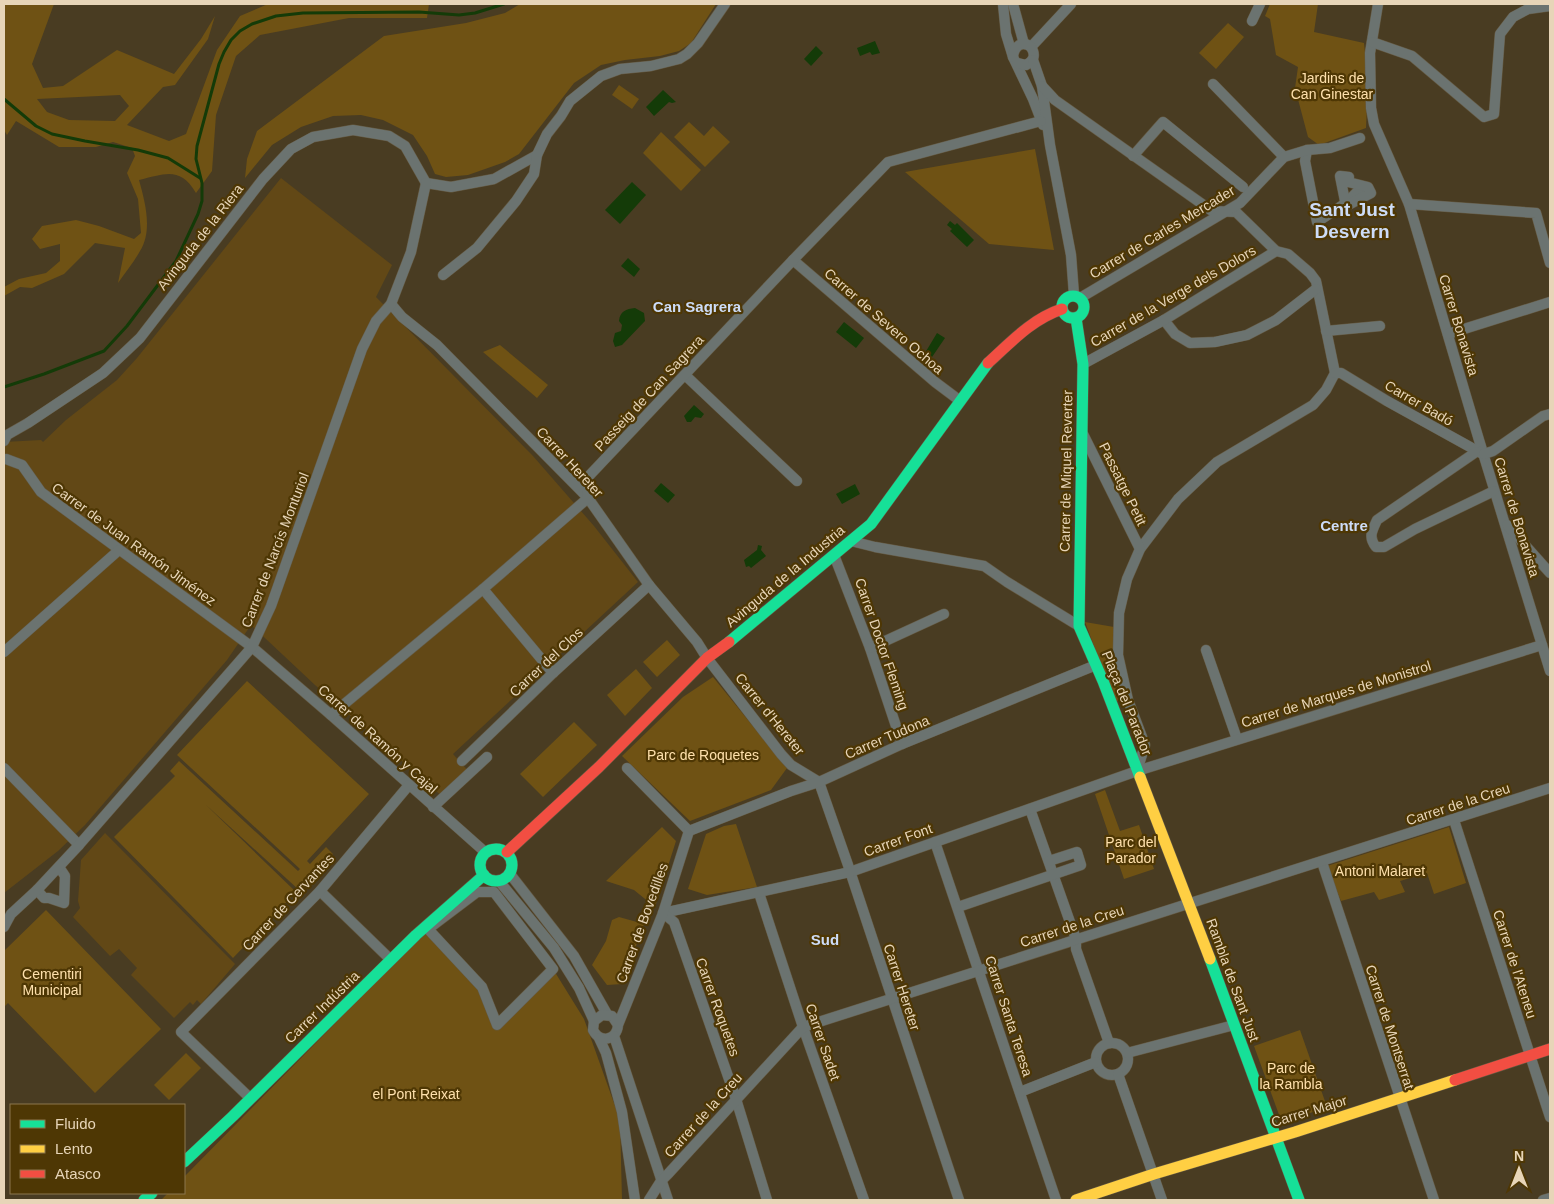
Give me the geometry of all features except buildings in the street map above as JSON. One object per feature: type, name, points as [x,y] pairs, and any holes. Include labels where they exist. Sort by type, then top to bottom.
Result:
[{"type":"street","points":[[443,275],[477,248],[516,201],[534,174],[537,155],[547,134],[570,101],[601,76],[620,69],[651,66],[679,60],[698,43],[726,4]]},
{"type":"street","points":[[1003,4],[1006,34],[1015,60],[1033,99],[1040,121],[1048,132]]},
{"type":"street","points":[[1013,4],[1027,45],[1034,55],[1033,60],[1042,86],[1048,132],[1072,255],[1077,297]]},
{"type":"street","points":[[1015,60],[1013,50],[1018,45],[1027,45],[1071,4]]},
{"type":"street","points":[[1252,21],[1260,4]]},
{"type":"street","points":[[1378,4],[1372,42],[1412,56],[1484,117],[1494,114],[1500,34],[1513,17],[1528,9],[1550,6]]},
{"type":"street","name":"Carrer Bonavista","points":[[1372,42],[1370,53],[1370,90],[1374,124],[1409,204],[1448,334],[1480,453]]},
{"type":"street","points":[[1015,60],[1026,65],[1033,60]]},
{"type":"street","points":[[1213,84],[1284,157]]},
{"type":"street","points":[[1042,86],[1055,100],[1212,211],[1236,212],[1276,252],[1288,254],[1310,273],[1316,282],[1336,375],[1313,405],[1218,462],[1178,499],[1140,549],[1127,579],[1119,613],[1118,655],[1128,700],[1145,745],[1137,771]]},
{"type":"street","name":"Passeig de Can Sagrera","points":[[588,498],[587,478],[792,260],[888,162],[1040,121]]},
{"type":"street","points":[[1133,156],[1163,122],[1243,187]]},
{"type":"street","name":"Avinguda de la Riera","points":[[4,441],[7,435],[103,373],[140,338],[257,186],[291,149],[313,137],[344,131],[362,131],[389,136],[405,146],[426,183]]},
{"type":"street","name":"Carrer de Carles Mercader","points":[[1077,297],[1240,203],[1284,157],[1307,150],[1330,148],[1360,138]]},
{"type":"street","points":[[1307,150],[1305,161],[1317,222],[1346,203],[1360,189]]},
{"type":"street","points":[[426,183],[451,187],[494,179],[537,155]]},
{"type":"street","name":"Carrer de Narcís Monturiol","points":[[4,927],[7,916],[37,890],[59,867],[252,647],[271,606],[362,349],[376,322],[391,304],[411,252],[426,183]]},
{"type":"street","points":[[1409,204],[1536,213],[1550,264]]},
{"type":"street","name":"Carrer de la Verge dels Dolors","points":[[1083,364],[1164,320],[1276,252]]},
{"type":"street","name":"Carrer de Severo Ochoa","points":[[792,260],[935,382],[959,400]]},
{"type":"street","points":[[1164,320],[1175,334],[1190,343],[1215,342],[1247,335],[1276,320],[1316,289]]},
{"type":"street","points":[[1070,296],[1077,297],[1084,303],[1084,309],[1081,315],[1076,318],[1070,317],[1062,309],[1064,301],[1070,296]]},
{"type":"street","points":[[1448,334],[1550,302]]},
{"type":"street","name":"Carrer Hereter","points":[[391,304],[402,317],[437,345],[588,498],[649,585],[697,642],[707,658]]},
{"type":"street","name":"Avinguda de la Industria","points":[[508,852],[599,766],[707,658],[871,524],[984,366],[1033,323],[1047,314],[1062,309]]},
{"type":"street","name":"Carrer de Miquel Reverter","points":[[1076,318],[1083,364],[1079,626]]},
{"type":"street","points":[[1326,331],[1380,326]]},
{"type":"street","points":[[685,375],[797,481]]},
{"type":"street","name":"Carrer Badó","points":[[1336,375],[1480,453]]},
{"type":"street","points":[[1494,491],[1415,528],[1384,548],[1376,547],[1371,541],[1371,533],[1377,520],[1480,453],[1493,451],[1543,416],[1550,416]]},
{"type":"street","name":"Passatge Petit","points":[[1081,430],[1140,549]]},
{"type":"street","points":[[4,446],[7,452],[5,460]]},
{"type":"street","name":"Carrer de Bonavista","points":[[1480,453],[1494,491],[1542,644]]},
{"type":"street","name":"Carrer de Juan Ramón Jiménez","points":[[5,460],[22,465],[41,492],[252,647]]},
{"type":"street","points":[[331,715],[483,589],[588,498]]},
{"type":"street","points":[[1504,523],[1550,573]]},
{"type":"street","points":[[851,541],[984,566],[1079,626]]},
{"type":"street","points":[[4,652],[119,550]]},
{"type":"street","name":"Carrer Doctor Fleming","points":[[834,554],[870,648],[902,744]]},
{"type":"street","name":"Carrer del Clos","points":[[462,761],[553,673],[649,585]]},
{"type":"street","points":[[483,589],[553,673]]},
{"type":"street","points":[[870,648],[944,614]]},
{"type":"street","name":"Plaça del Parador","points":[[1079,626],[1137,771]]},
{"type":"street","points":[[1542,644],[1550,671]]},
{"type":"street","name":"Carrer de Marques de Monistrol","points":[[1137,771],[1542,644]]},
{"type":"street","name":"Carrer de Ramón y Cajal","points":[[252,647],[485,852]]},
{"type":"street","points":[[1206,650],[1237,739]]},
{"type":"street","name":"Carrer d'Hereter","points":[[707,658],[791,765],[819,782]]},
{"type":"street","name":"Carrer Tudona","points":[[689,830],[791,790],[819,782],[902,744],[1096,665]]},
{"type":"street","points":[[1115,713],[1128,700]]},
{"type":"street","points":[[433,806],[487,757]]},
{"type":"street","points":[[4,768],[79,845]]},
{"type":"street","points":[[627,768],[689,830]]},
{"type":"street","name":"Carrer Font","points":[[663,913],[850,872],[1137,771]]},
{"type":"street","name":"Rambla de Sant Just","points":[[1137,771],[1189,904],[1299,1200]]},
{"type":"street","name":"Carrer Hereter","points":[[819,782],[959,1200]]},
{"type":"street","name":"Carrer de Cervantes","points":[[250,1098],[181,1032],[320,891],[409,785]]},
{"type":"street","name":"Carrer de la Creu","points":[[649,1200],[660,1181],[803,1027],[1550,788]]},
{"type":"street","points":[[1030,809],[1076,939],[1076,949],[1109,1043]]},
{"type":"street","name":"Carrer de l'Ateneu","points":[[1454,820],[1550,1117]]},
{"type":"street","name":"Carrer de Bovedilles","points":[[618,1025],[663,913],[689,830]]},
{"type":"street","name":"Carrer Santa Teresa","points":[[935,842],[980,970],[1056,1200]]},
{"type":"street","points":[[499,881],[510,874],[513,863],[508,852],[499,848],[485,852],[481,858],[480,864],[484,876],[488,879],[499,881],[554,948],[579,988],[594,1021],[593,1030],[606,1053],[622,1112],[635,1200]]},
{"type":"street","points":[[958,906],[1082,865],[1077,852],[1049,861]]},
{"type":"street","name":"Carrer de Montserrat","points":[[1322,862],[1434,1200]]},
{"type":"street","points":[[37,890],[44,898],[50,898],[66,905],[65,876],[59,867]]},
{"type":"street","points":[[510,874],[574,956],[607,1014],[616,1020],[618,1029],[614,1036],[604,1039],[599,1038]]},
{"type":"street","name":"Carrer Indústria","points":[[185,1161],[416,935],[484,876]]},
{"type":"street","points":[[320,891],[391,960]]},
{"type":"street","points":[[477,892],[494,892],[553,969],[497,1025],[482,988],[428,929],[477,892]]},
{"type":"street","name":"Carrer Sadet","points":[[759,892],[803,1027],[864,1200]]},
{"type":"street","name":"Carrer Roquetes","points":[[663,913],[674,922],[736,1098],[767,1200]]},
{"type":"street","points":[[594,1021],[607,1014]]},
{"type":"street","points":[[1127,1053],[1234,1025]]},
{"type":"street","points":[[614,1036],[660,1181],[668,1200]]},
{"type":"street","points":[[1109,1043],[1120,1045],[1127,1053],[1126,1065],[1118,1074],[1104,1074],[1096,1062],[1098,1050],[1109,1043]]},
{"type":"street","name":"Carrer Major","points":[[1076,1200],[1550,1049]]},
{"type":"street","points":[[1020,1092],[1096,1062]]},
{"type":"street","points":[[1118,1074],[1162,1200]]},
{"type":"street","points":[[1543,1200],[1550,1198]]},
{"type":"shaded area","points":[[875,41],[880,53],[872,55],[870,52],[860,56],[857,48]]},
{"type":"shaded area","points":[[816,46],[823,53],[811,66],[804,59]]},
{"type":"shaded area","points":[[663,90],[676,102],[669,102],[654,116],[646,107]]},
{"type":"shaded area","points":[[281,178],[392,265],[376,297],[533,456],[594,526],[638,582],[453,754],[471,774],[444,798],[315,685],[251,625],[227,660],[85,825],[58,851],[4,893],[4,442],[41,440],[43,442],[66,420],[117,380],[137,358]]},
{"type":"shaded area","points":[[632,182],[646,195],[620,224],[605,210]]},
{"type":"shaded area","points":[[950,221],[955,225],[957,223],[974,240],[967,247],[950,231],[952,229],[947,225]]},
{"type":"shaded area","points":[[628,258],[640,269],[634,277],[621,266]]},
{"type":"shaded area","points":[[635,308],[644,313],[645,321],[622,345],[615,347],[613,341],[615,333],[621,331],[622,325],[619,321],[622,313]]},
{"type":"shaded area","points":[[844,322],[864,338],[856,348],[836,332]]},
{"type":"shaded area","points":[[937,333],[945,338],[932,357],[925,353]]},
{"type":"shaded area","points":[[694,405],[704,414],[701,418],[695,417],[691,422],[687,422],[684,416]]},
{"type":"shaded area","points":[[661,483],[675,495],[668,503],[654,491]]},
{"type":"shaded area","points":[[855,484],[860,494],[842,504],[836,494]]},
{"type":"shaded area","points":[[758,545],[762,546],[761,550],[766,556],[751,568],[749,566],[746,567],[744,560],[757,550]]},
{"type":"shaded area","points":[[105,833],[235,964],[201,1004],[197,1000],[193,1005],[190,1002],[174,1018],[131,975],[137,968],[119,949],[110,956],[73,917],[80,908],[78,901],[81,860]]},
{"type":"green space","points":[[4,4],[54,4],[32,64],[43,88],[63,86],[117,50],[174,74],[201,39],[215,16],[208,39],[175,85],[163,87],[127,125],[169,141],[186,134],[217,50],[240,16],[268,4],[429,4],[427,18],[349,18],[260,35],[236,56],[216,115],[212,171],[196,193],[190,184],[178,175],[164,174],[139,180],[147,216],[146,234],[140,251],[118,283],[125,248],[95,243],[64,274],[32,288],[20,287],[4,296],[4,287],[19,279],[46,273],[60,261],[60,244],[40,249],[32,239],[42,226],[76,220],[134,239],[141,233],[138,199],[127,173],[135,156],[132,148],[113,142],[96,147],[59,147],[16,121],[7,135],[4,130]],"holes":[[[120,95],[129,106],[115,121],[69,120],[47,112],[37,99]]]},
{"type":"green space","points":[[520,4],[716,4],[691,43],[679,51],[660,56],[601,65],[574,83],[519,154],[505,162],[468,175],[446,177],[435,174],[427,156],[413,135],[383,120],[361,115],[333,116],[301,127],[272,145],[245,178],[247,159],[257,131],[384,36],[466,23],[505,13]]},
{"type":"green space","name":"Jardins de Can Ginestar","points":[[1270,4],[1318,4],[1314,32],[1364,43],[1368,81],[1366,128],[1319,145],[1308,137],[1295,88],[1298,67],[1276,55],[1270,19],[1265,16]]},
{"type":"green space","points":[[1228,23],[1244,37],[1216,69],[1199,53]]},
{"type":"green space","points":[[619,85],[639,99],[632,109],[612,95]]},
{"type":"green space","points":[[689,122],[704,136],[713,126],[730,142],[705,167],[674,137]]},
{"type":"green space","points":[[661,132],[701,170],[681,191],[643,153]]},
{"type":"green space","points":[[1035,149],[1054,250],[989,244],[905,172]]},
{"type":"green space","points":[[500,345],[548,385],[537,398],[483,352]]},
{"type":"green space","points":[[1085,622],[1114,627],[1115,663],[1123,698],[1115,702]]},
{"type":"green space","points":[[667,640],[680,655],[657,677],[643,662]]},
{"type":"green space","points":[[636,669],[652,688],[625,716],[607,695]]},
{"type":"green space","name":"Parc de Roquetes","points":[[713,677],[787,768],[771,790],[690,821],[622,756],[683,697]]},
{"type":"green space","points":[[247,681],[369,794],[307,861],[310,864],[326,847],[333,854],[299,890],[205,804],[296,892],[233,958],[114,837],[175,776],[170,771],[179,761],[298,871],[300,869],[177,755]]},
{"type":"green space","points":[[574,722],[597,745],[543,797],[520,774]]},
{"type":"green space","name":"Parc del Parador","points":[[1105,790],[1120,831],[1139,825],[1154,869],[1124,879],[1095,794]]},
{"type":"green space","points":[[736,824],[757,887],[707,895],[688,889],[706,834],[724,826]]},
{"type":"green space","points":[[662,827],[676,841],[655,907],[634,890],[606,881]]},
{"type":"green space","name":"Antoni Malaret","points":[[1449,827],[1466,883],[1434,894],[1427,873],[1400,881],[1405,892],[1379,900],[1374,892],[1341,901],[1327,866]]},
{"type":"green space","name":"Cementiri Municipal","points":[[46,910],[161,1029],[95,1093],[8,1003],[4,1007],[4,951]]},
{"type":"green space","points":[[619,917],[644,924],[622,984],[607,985],[592,965],[606,941],[612,920]]},
{"type":"green space","name":"el Pont Reixat","points":[[428,929],[482,987],[497,1025],[553,969],[584,1019],[620,1120],[622,1200],[161,1200],[167,1194],[185,1194],[185,1176]]},
{"type":"green space","name":"Parc de la Rambla","points":[[1300,1030],[1327,1107],[1282,1123],[1254,1046]]},
{"type":"green space","points":[[186,1053],[201,1068],[169,1100],[154,1085]]},
{"type":"waterway","points":[[4,387],[104,351],[127,326],[176,261],[202,201],[202,183],[196,159],[197,146],[219,64],[231,40],[240,31],[252,24],[276,16],[303,13],[419,12],[459,15],[475,13],[504,4]]},
{"type":"waterway","points":[[4,99],[36,126],[52,134],[138,150],[168,158],[200,178]]},
{"type":"traffic: fast","points":[[1073,296],[1081,299],[1084,307],[1081,315],[1073,318],[1065,315],[1062,307],[1065,299],[1073,296]]},
{"type":"traffic: fast","points":[[1076,318],[1083,364],[1079,626],[1103,681],[1140,777]]},
{"type":"traffic: fast","points":[[729,642],[871,524],[988,363]]},
{"type":"traffic: fast","points":[[496,849],[508,853],[512,865],[508,877],[496,881],[484,877],[480,865],[484,853],[496,849]]},
{"type":"traffic: fast","points":[[185,1161],[416,935],[484,875]]},
{"type":"traffic: fast","points":[[1210,959],[1299,1200]]},
{"type":"traffic: fast","points":[[144,1200],[151,1194]]},
{"type":"traffic: slow","points":[[1140,777],[1210,959]]},
{"type":"traffic: slow","points":[[1076,1200],[1455,1080]]},
{"type":"traffic: jam","points":[[988,363],[1031,325],[1062,309]]},
{"type":"traffic: jam","points":[[507,852],[599,767],[707,658],[729,642]]},
{"type":"traffic: jam","points":[[1455,1080],[1550,1049]]},
{"type":"district","name":"Sant Just Desvern","points":[[1352,220]]},
{"type":"district","name":"Can Sagrera","points":[[697,307]]},
{"type":"district","name":"Centre","points":[[1344,526]]},
{"type":"district","name":"Sud","points":[[825,940]]}]
